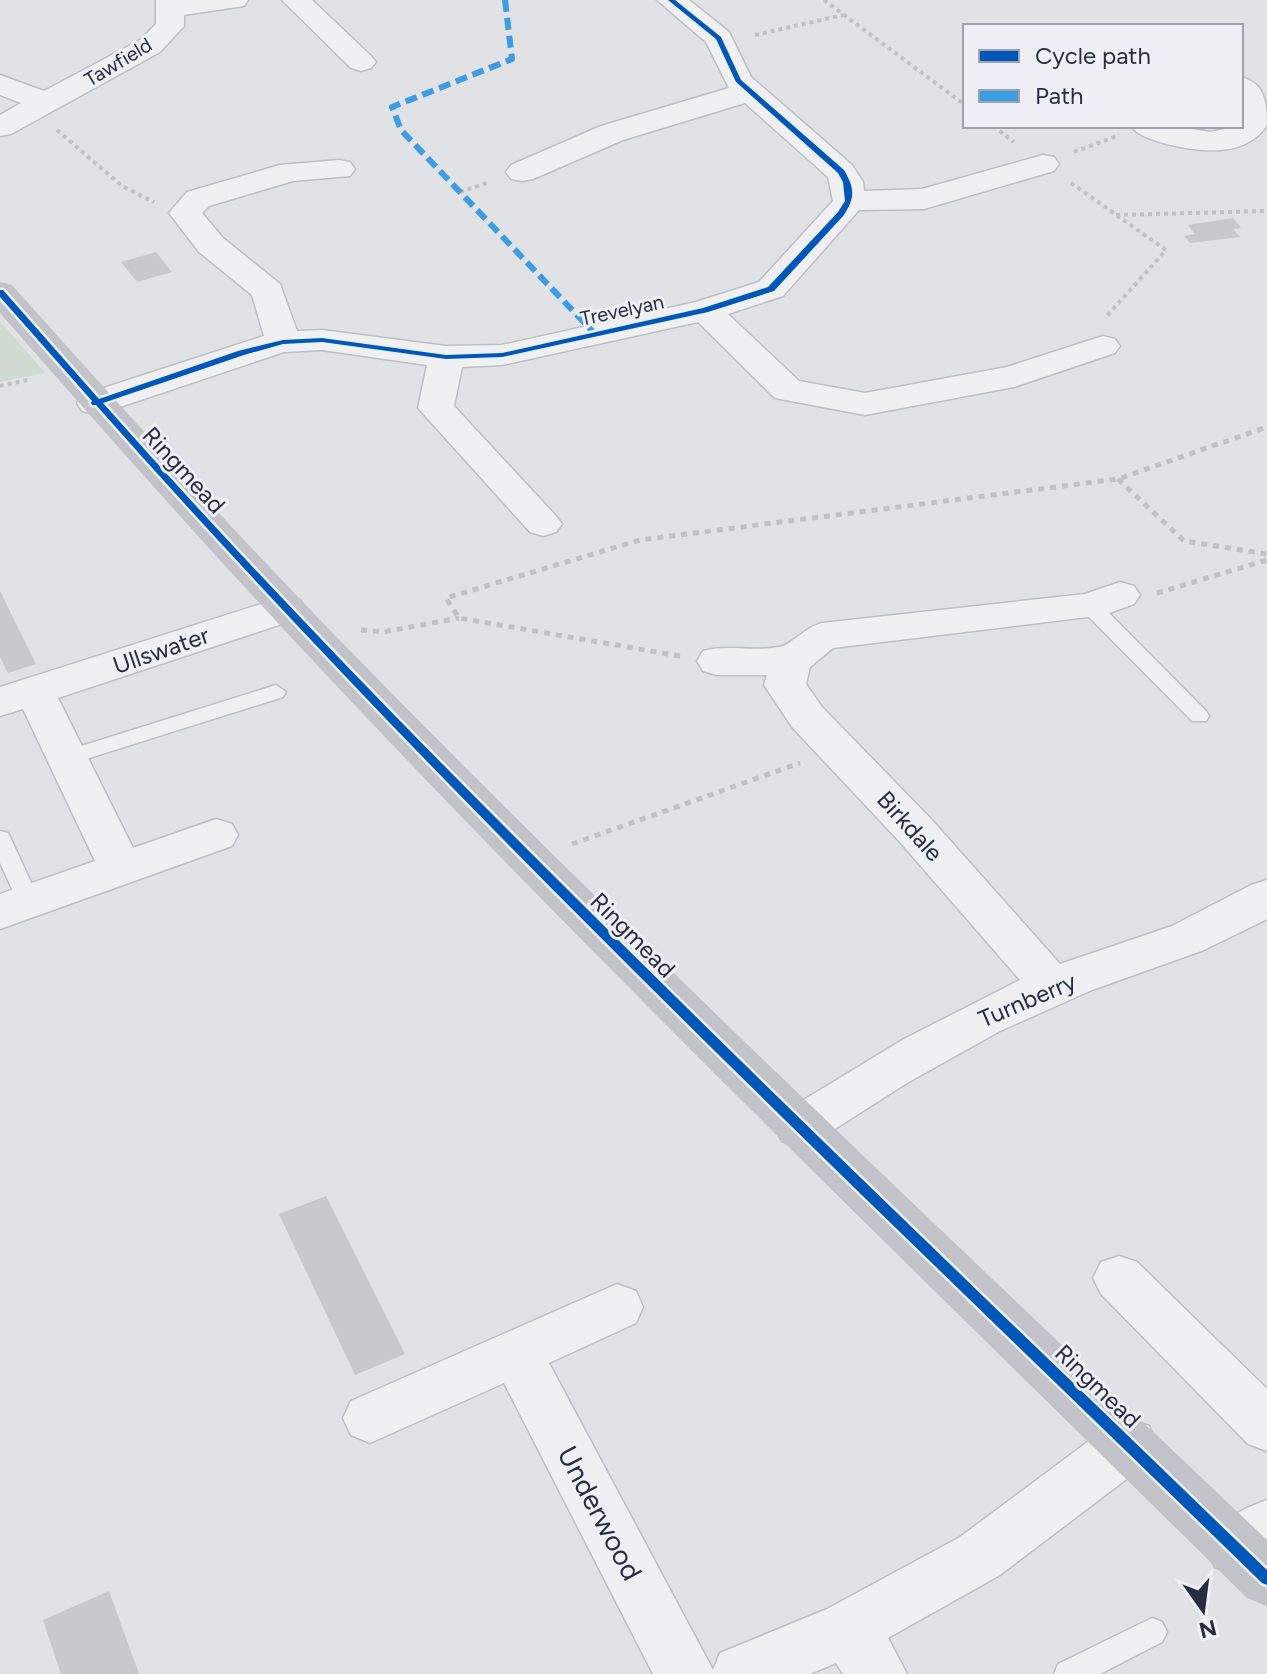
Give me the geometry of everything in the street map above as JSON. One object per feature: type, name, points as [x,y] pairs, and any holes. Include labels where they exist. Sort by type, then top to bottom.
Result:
[{"type":"street","name":"Tawfield","points":[[0,127],[150,46],[170,26],[171,4],[234,0]]},
{"type":"street","points":[[296,0],[361,62]]},
{"type":"street","points":[[671,0],[719,38],[738,81],[841,172],[847,182],[849,201],[924,199],[1043,173]]},
{"type":"street","points":[[0,84],[38,107]]},
{"type":"street","points":[[1138,129],[1187,140],[1219,141],[1241,136],[1257,129],[1263,122],[1266,110],[1243,88]]},
{"type":"street","points":[[522,172],[612,133],[749,92]]},
{"type":"street","points":[[1000,146],[1043,173]]},
{"type":"street","points":[[283,342],[268,291],[211,245],[185,213],[198,199],[291,172],[339,169]]},
{"type":"street","name":"Trevelyan","points":[[95,403],[241,353],[283,342],[322,340],[446,357],[502,355],[705,310],[771,289],[832,224],[849,201]]},
{"type":"street","name":"Ringmead","points":[[0,292],[95,403],[286,609],[504,835],[799,1127],[1129,1444],[1256,1551]]},
{"type":"street","points":[[705,310],[788,390],[865,404],[1014,376],[1103,346]]},
{"type":"street","points":[[446,357],[436,408],[543,524]]},
{"type":"street","points":[[717,661],[791,661],[822,636],[1105,600]]},
{"type":"street","name":"Ullswater","points":[[121,869],[67,758],[18,697],[286,609]]},
{"type":"street","name":"Birkdale","points":[[791,661],[785,685],[807,717],[915,830],[1052,986]]},
{"type":"street","points":[[14,907],[216,835]]},
{"type":"street","name":"Turnberry","points":[[799,1127],[923,1048],[1052,986],[1170,946],[1246,911],[1267,897]]},
{"type":"street","points":[[1119,1278],[1267,1426]]},
{"type":"street","points":[[370,1418],[617,1307]]},
{"type":"street","name":"Underwood","points":[[516,1353],[685,1674]]},
{"type":"street","points":[[741,1674],[862,1651],[980,1556],[1129,1444]]},
{"type":"lane","points":[[1105,600],[1199,716]]},
{"type":"lane","points":[[67,758],[276,692]]},
{"type":"lane","points":[[0,839],[14,907]]},
{"type":"lane","points":[[1069,1674],[1152,1632]]},
{"type":"path","points":[[824,0],[963,104]]},
{"type":"path","points":[[719,38],[768,34],[843,15]]},
{"type":"path","points":[[38,107],[43,118],[122,186],[148,202],[191,207]]},
{"type":"path","points":[[1043,173],[1138,129]]},
{"type":"path","points":[[1043,173],[1115,215],[1166,250],[1106,317],[1103,346]]},
{"type":"path","points":[[1115,215],[1267,211]]},
{"type":"path","points":[[0,386],[39,376]]},
{"type":"path","points":[[459,618],[446,598],[640,540],[1118,479],[1267,427]]},
{"type":"path","points":[[1118,479],[1184,541],[1267,554]]},
{"type":"path","points":[[1105,600],[1158,593],[1267,560]]},
{"type":"path","points":[[353,629],[383,632],[459,618],[630,650],[717,661]]},
{"type":"path","points":[[568,846],[839,750]]},
{"type":"shaded area","points":[[0,321],[45,373],[0,382]]},
{"type":"building","points":[[1233,218],[1241,228],[1233,229],[1240,237],[1190,243],[1184,236],[1195,234],[1188,225]]},
{"type":"building","points":[[156,252],[172,272],[137,282],[121,262]]},
{"type":"building","points":[[0,591],[36,664],[8,673],[0,657]]},
{"type":"building","points":[[326,1196],[405,1354],[355,1375],[279,1214]]},
{"type":"building","points":[[109,1591],[139,1674],[61,1674],[43,1620]]},
{"type":"marked path","points":[[505,0],[512,59],[392,107],[401,130],[595,334]]},
{"type":"cycle path","points":[[95,403],[241,353],[283,342],[322,340],[446,357],[502,355],[705,310],[771,289],[841,213],[849,201],[847,182],[841,172],[738,81],[719,38],[671,0]]},
{"type":"cycle path","points":[[0,292],[150,461],[460,789],[781,1107],[1267,1579]]}]
